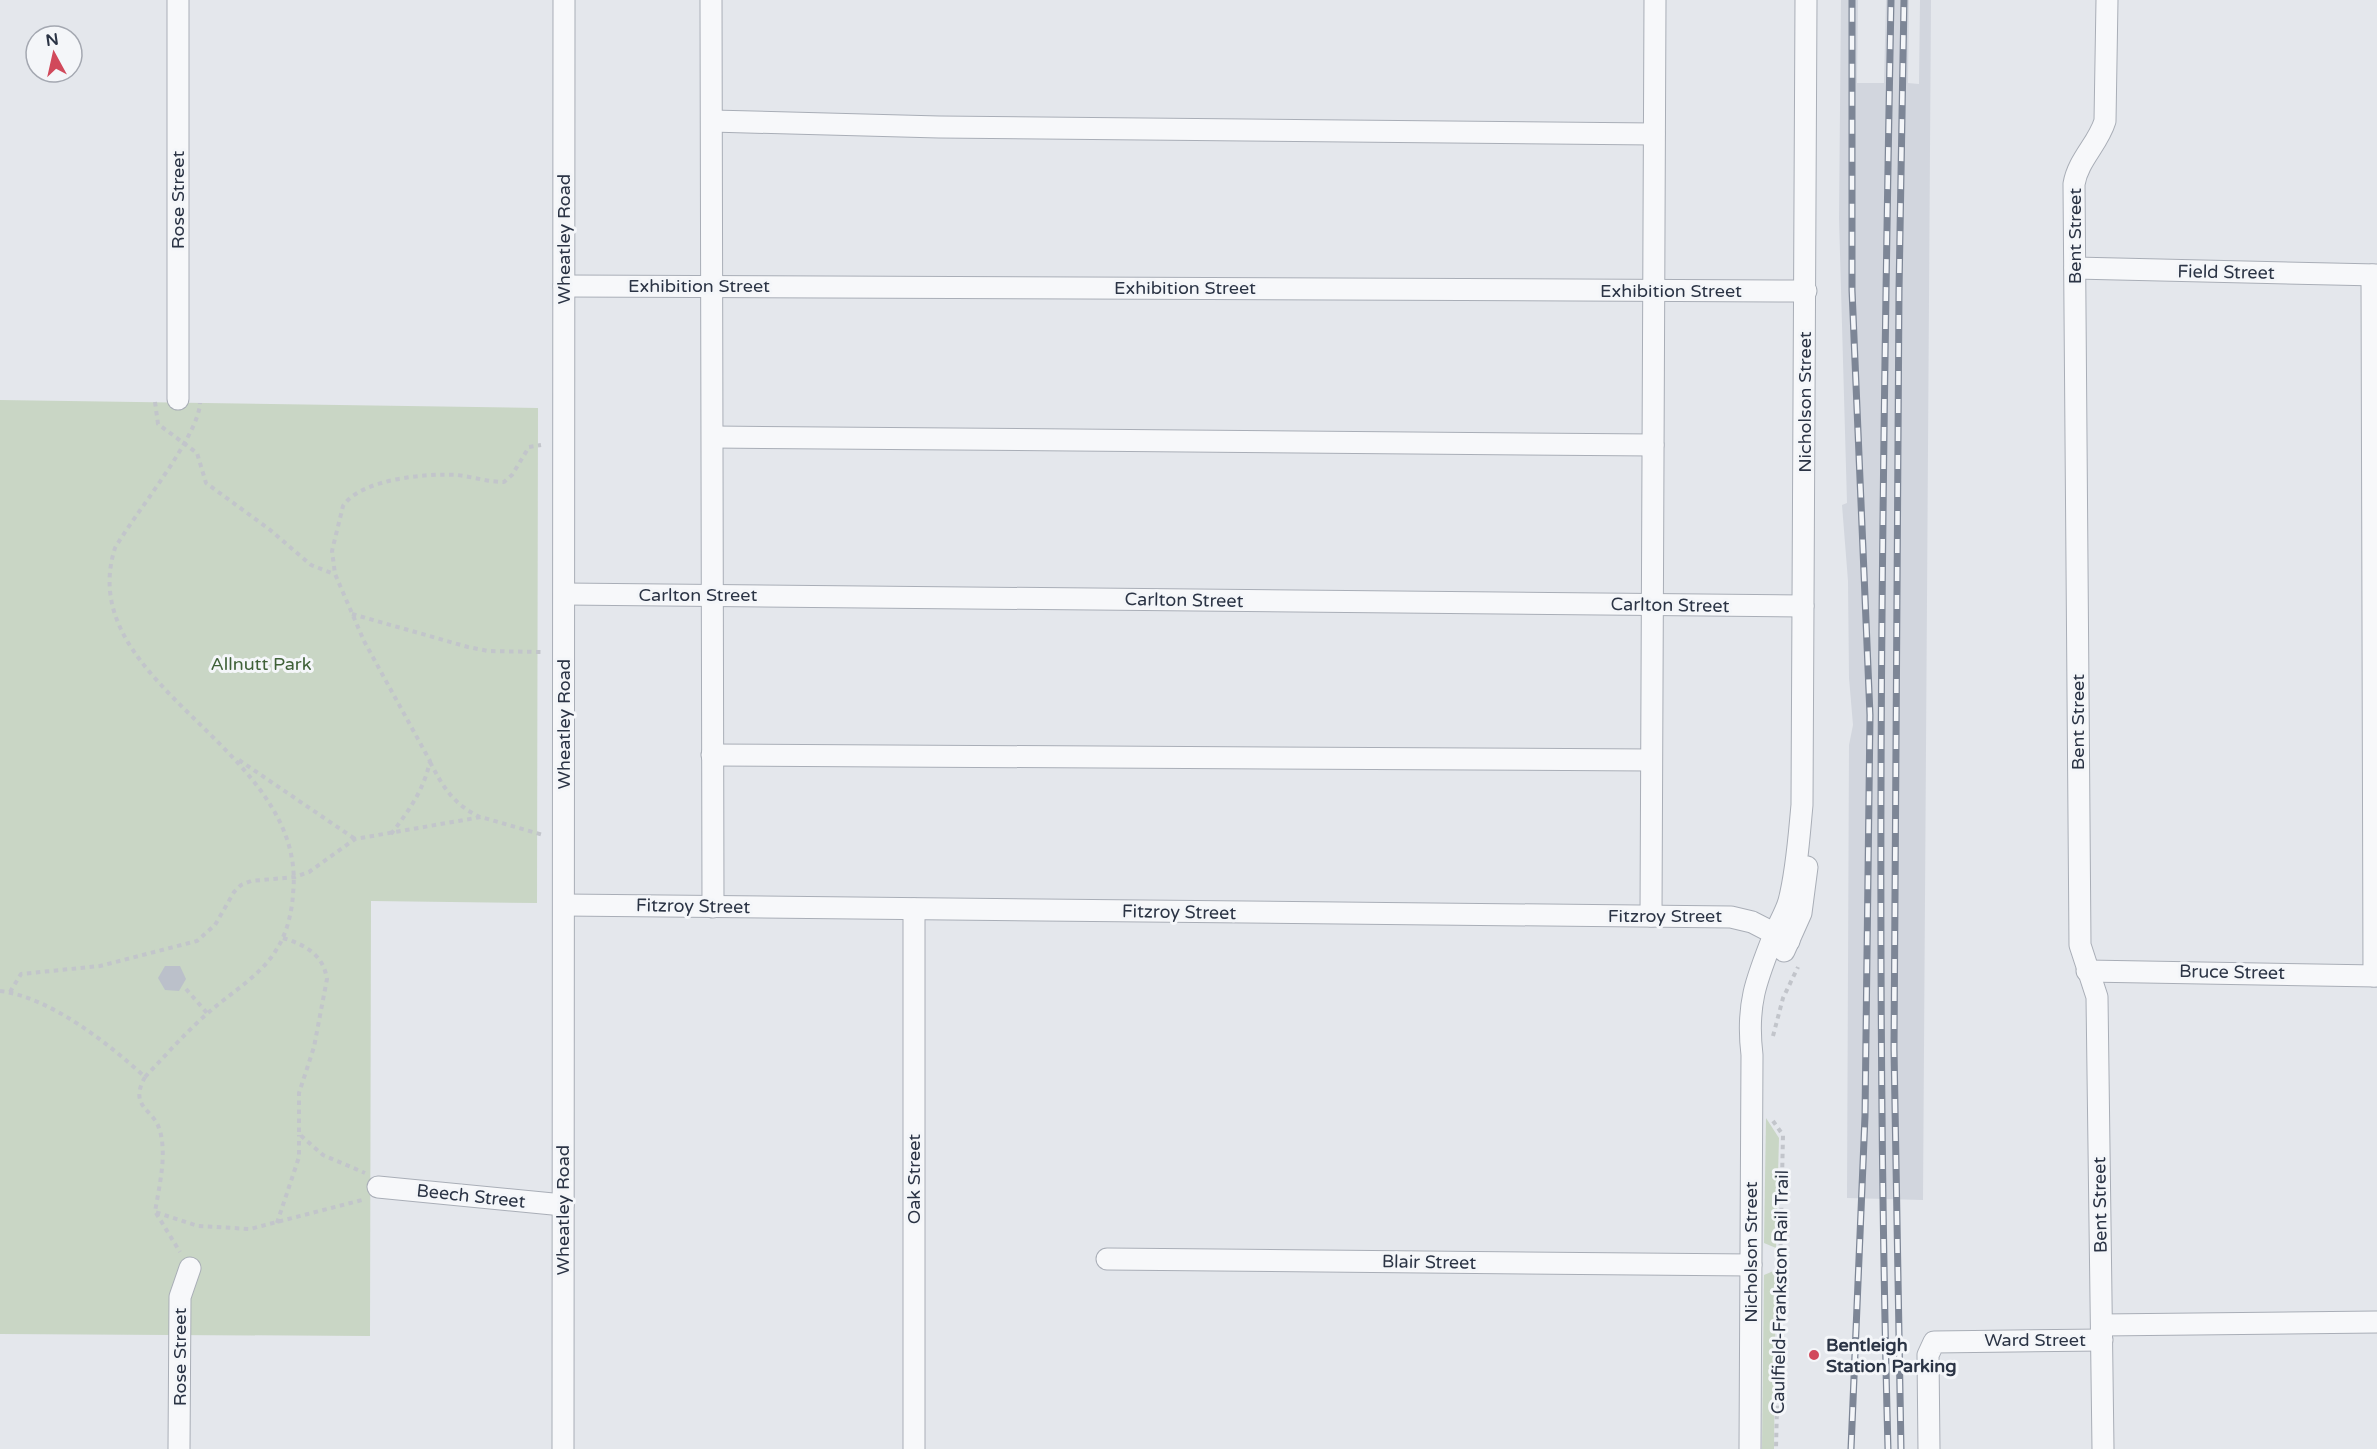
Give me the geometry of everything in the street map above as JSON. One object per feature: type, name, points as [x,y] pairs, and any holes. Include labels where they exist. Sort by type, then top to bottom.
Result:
[{"type":"street","name":"Rose Street","points":[[178,0],[178,399]]},
{"type":"street","name":"Wheatley Road","points":[[563,1449],[564,0]]},
{"type":"street","points":[[711,0],[713,907]]},
{"type":"street","points":[[1651,916],[1655,0]]},
{"type":"street","name":"Nicholson Street","points":[[1750,1449],[1752,1055],[1782,937],[1801,913],[1805,895],[1807,839],[1802,805],[1806,0]]},
{"type":"street","name":"Bent Street","points":[[2103,1449],[2097,997],[2080,945],[2075,268],[2076,175],[2102,132],[2106,112],[2107,0]]},
{"type":"street","points":[[712,121],[927,127],[1654,134]]},
{"type":"street","name":"Field Street","points":[[2075,268],[2374,275]]},
{"type":"street","points":[[2374,275],[2376,976]]},
{"type":"street","name":"Exhibition Street","points":[[564,286],[1806,291]]},
{"type":"street","points":[[713,437],[1653,445]]},
{"type":"street","name":"Carlton Street","points":[[565,594],[1803,606]]},
{"type":"street","points":[[712,755],[1651,760]]},
{"type":"street","name":"Fitzroy Street","points":[[564,905],[1731,917],[1752,922],[1782,937]]},
{"type":"street","name":"Oak Street","points":[[914,909],[914,1449]]},
{"type":"street","name":"Bruce Street","points":[[2087,971],[2376,976]]},
{"type":"street","name":"Beech Street","points":[[378,1187],[563,1205]]},
{"type":"street","name":"Blair Street","points":[[1107,1259],[1751,1265]]},
{"type":"street","name":"Rose Street","points":[[179,1449],[180,1297],[190,1268]]},
{"type":"street","name":"Ward Street","points":[[1929,1449],[1928,1354],[1934,1342],[2377,1322]]},
{"type":"path","points":[[155,402],[158,424],[197,453],[206,483],[269,529],[311,565],[335,574]]},
{"type":"path","points":[[190,1268],[155,1212],[161,1174],[162,1145],[160,1131],[141,1102],[139,1093],[145,1077],[207,1013],[259,970],[272,956],[283,938],[292,906],[295,877],[292,854],[280,819],[269,800],[235,757],[165,690],[138,656],[122,632],[111,596],[111,559],[115,548],[183,443],[197,417],[200,403]]},
{"type":"path","points":[[541,445],[529,447],[513,476],[504,482],[456,475],[426,475],[390,481],[352,496],[343,506],[332,551],[335,574],[351,614],[448,794],[464,808],[481,817],[564,841]]},
{"type":"path","points":[[351,614],[468,647],[488,651],[541,652]]},
{"type":"path","points":[[235,757],[355,839]]},
{"type":"path","points":[[391,834],[416,800],[424,783],[429,761]]},
{"type":"path","points":[[10,993],[21,974],[29,971],[50,972],[100,966],[197,940],[215,925],[234,892],[241,885],[295,877],[316,867],[355,839],[481,817]]},
{"type":"path","points":[[277,1224],[298,1157],[299,1093],[314,1047],[327,979],[325,970],[310,949],[283,938]]},
{"type":"path","points":[[186,989],[207,1013]]},
{"type":"path","points":[[0,991],[31,999],[62,1016],[120,1054],[145,1077]]},
{"type":"path","points":[[155,1212],[198,1226],[250,1229],[356,1203],[378,1187],[369,1175],[323,1155],[298,1134]]},
{"type":"path","name":"Caulfield-Frankston Rail Trail","points":[[1776,1449],[1783,1135]]},
{"type":"shaded area","points":[[1841,0],[1858,0],[1857,83],[1884,83],[1886,0],[1909,0],[1908,83],[1919,84],[1920,0],[1931,0],[1923,1200],[1847,1198],[1849,745],[1853,725],[1849,678],[1848,581],[1842,505],[1847,503],[1839,218]]},
{"type":"green space","name":"Allnutt Park","points":[[0,400],[538,408],[537,903],[371,901],[370,1336],[0,1334]]},
{"type":"green space","points":[[1766,1118],[1779,1138],[1776,1248],[1764,1243]]},
{"type":"green space","points":[[1776,1270],[1774,1449],[1762,1449],[1764,1275]]},
{"type":"building","points":[[165,966],[180,966],[186,979],[179,991],[165,990],[158,978]]},
{"type":"railway","points":[[1851,1449],[1865,1116],[1870,715],[1852,290],[1852,0]]},
{"type":"railway","points":[[1888,1449],[1882,1087],[1881,724],[1891,0]]},
{"type":"railway","points":[[1901,1449],[1894,1049],[1899,291],[1904,0]]},
{"type":"place","name":"Bentleigh Station Parking","points":[[1814,1355]]}]
